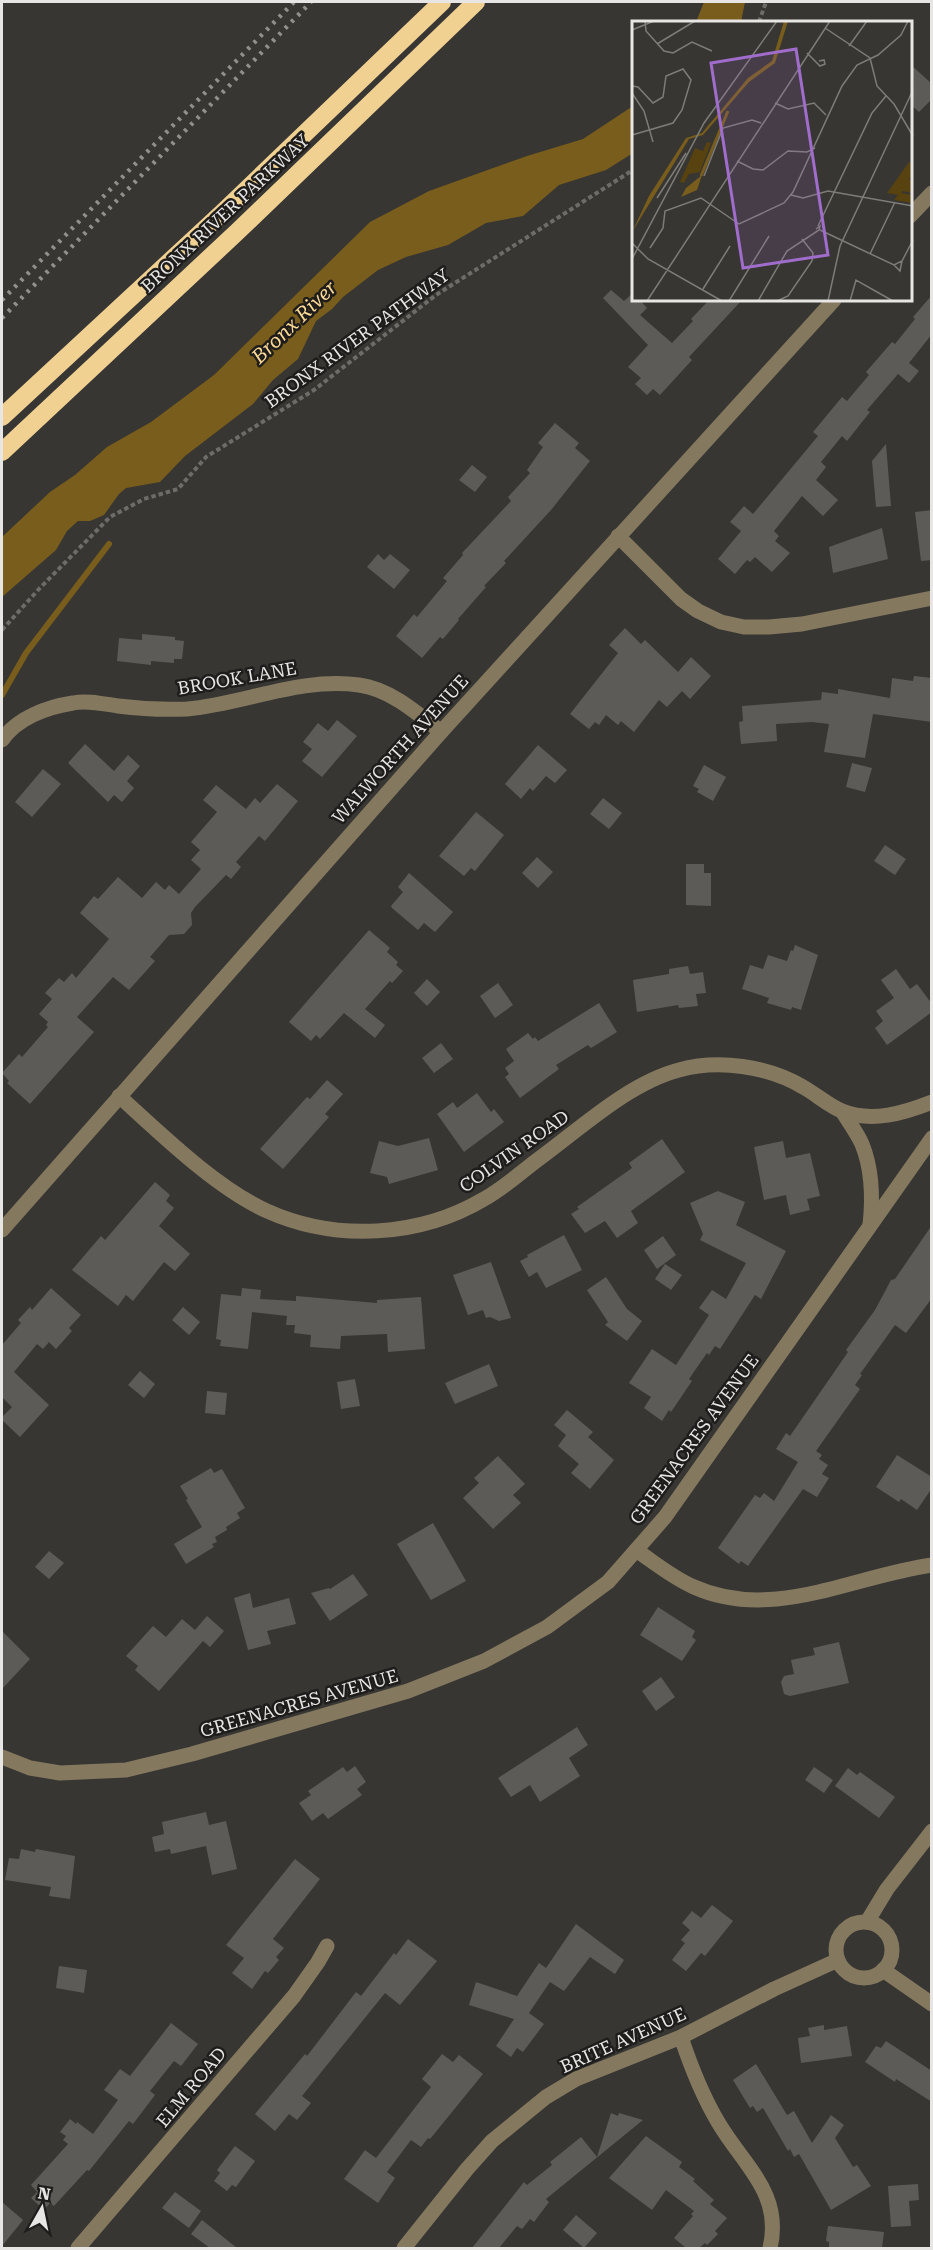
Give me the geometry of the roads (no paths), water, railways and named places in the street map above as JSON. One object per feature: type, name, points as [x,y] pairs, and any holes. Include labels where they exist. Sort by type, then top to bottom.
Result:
[{"type":"highway","name":"BRONX RIVER PARKWAY","points":[[2,417],[240,196],[442,2]]},
{"type":"highway","name":"BRONX RIVER PARKWAY","points":[[2,452],[237,232],[476,2]]},
{"type":"street","points":[[912,214],[932,193]]},
{"type":"street","name":"WALWORTH AVENUE","points":[[2,1230],[441,732],[832,302]]},
{"type":"street","points":[[618,536],[681,599],[698,611],[721,622],[744,627],[802,624],[932,598]]},
{"type":"street","name":"BROOK LANE","points":[[2,740],[17,723],[36,714],[75,702],[156,710],[189,709],[225,704],[267,692],[333,684],[358,685],[376,689],[415,712],[441,732]]},
{"type":"street","name":"COLVIN ROAD","points":[[119,1096],[219,1182],[237,1194],[267,1211],[295,1221],[348,1232],[378,1232],[432,1222],[462,1210],[485,1198],[622,1097],[679,1070],[716,1065],[772,1074],[801,1086],[842,1111],[874,1117],[906,1112],[932,1102]]},
{"type":"street","name":"COLVIN ROAD","points":[[842,1111],[862,1145],[870,1175],[873,1203],[870,1227]]},
{"type":"street","name":"GREENACRES AVENUE","points":[[2,1757],[30,1768],[60,1773],[126,1770],[192,1754],[408,1692],[484,1661],[547,1627],[608,1582],[665,1517],[932,1138]]},
{"type":"street","points":[[636,1550],[692,1586],[726,1597],[761,1601],[821,1592],[906,1568],[932,1564]]},
{"type":"street","points":[[867,1922],[887,1889],[932,1831]]},
{"type":"street","points":[[867,1922],[884,1929],[892,1946],[892,1956],[884,1970],[868,1977],[857,1977],[844,1968],[838,1960],[837,1948],[839,1938],[851,1925],[867,1922]]},
{"type":"street","name":"ELM ROAD","points":[[78,2248],[294,1996],[327,1946]]},
{"type":"street","name":"BRITE AVENUE","points":[[404,2248],[492,2141],[546,2097],[576,2079],[681,2037],[774,1989],[838,1960]]},
{"type":"street","points":[[884,1970],[932,2004]]},
{"type":"street","points":[[681,2037],[701,2089],[718,2123],[764,2187],[773,2220],[770,2248]]},
{"type":"water","points":[[704,2],[745,2],[741,21],[696,21]]},
{"type":"water","name":"Bronx River","points":[[632,107],[632,154],[606,170],[559,185],[523,216],[486,223],[448,245],[406,257],[378,270],[316,321],[298,359],[273,380],[253,404],[185,456],[160,482],[126,488],[104,515],[90,521],[78,521],[67,531],[56,550],[2,597],[2,537],[50,492],[75,475],[107,447],[151,422],[214,375],[370,222],[429,191],[527,156],[583,139]]},
{"type":"waterway","points":[[2,695],[26,653],[109,544]]},
{"type":"railway","points":[[2,300],[294,2]]},
{"type":"railway","points":[[2,318],[311,2]]}]
